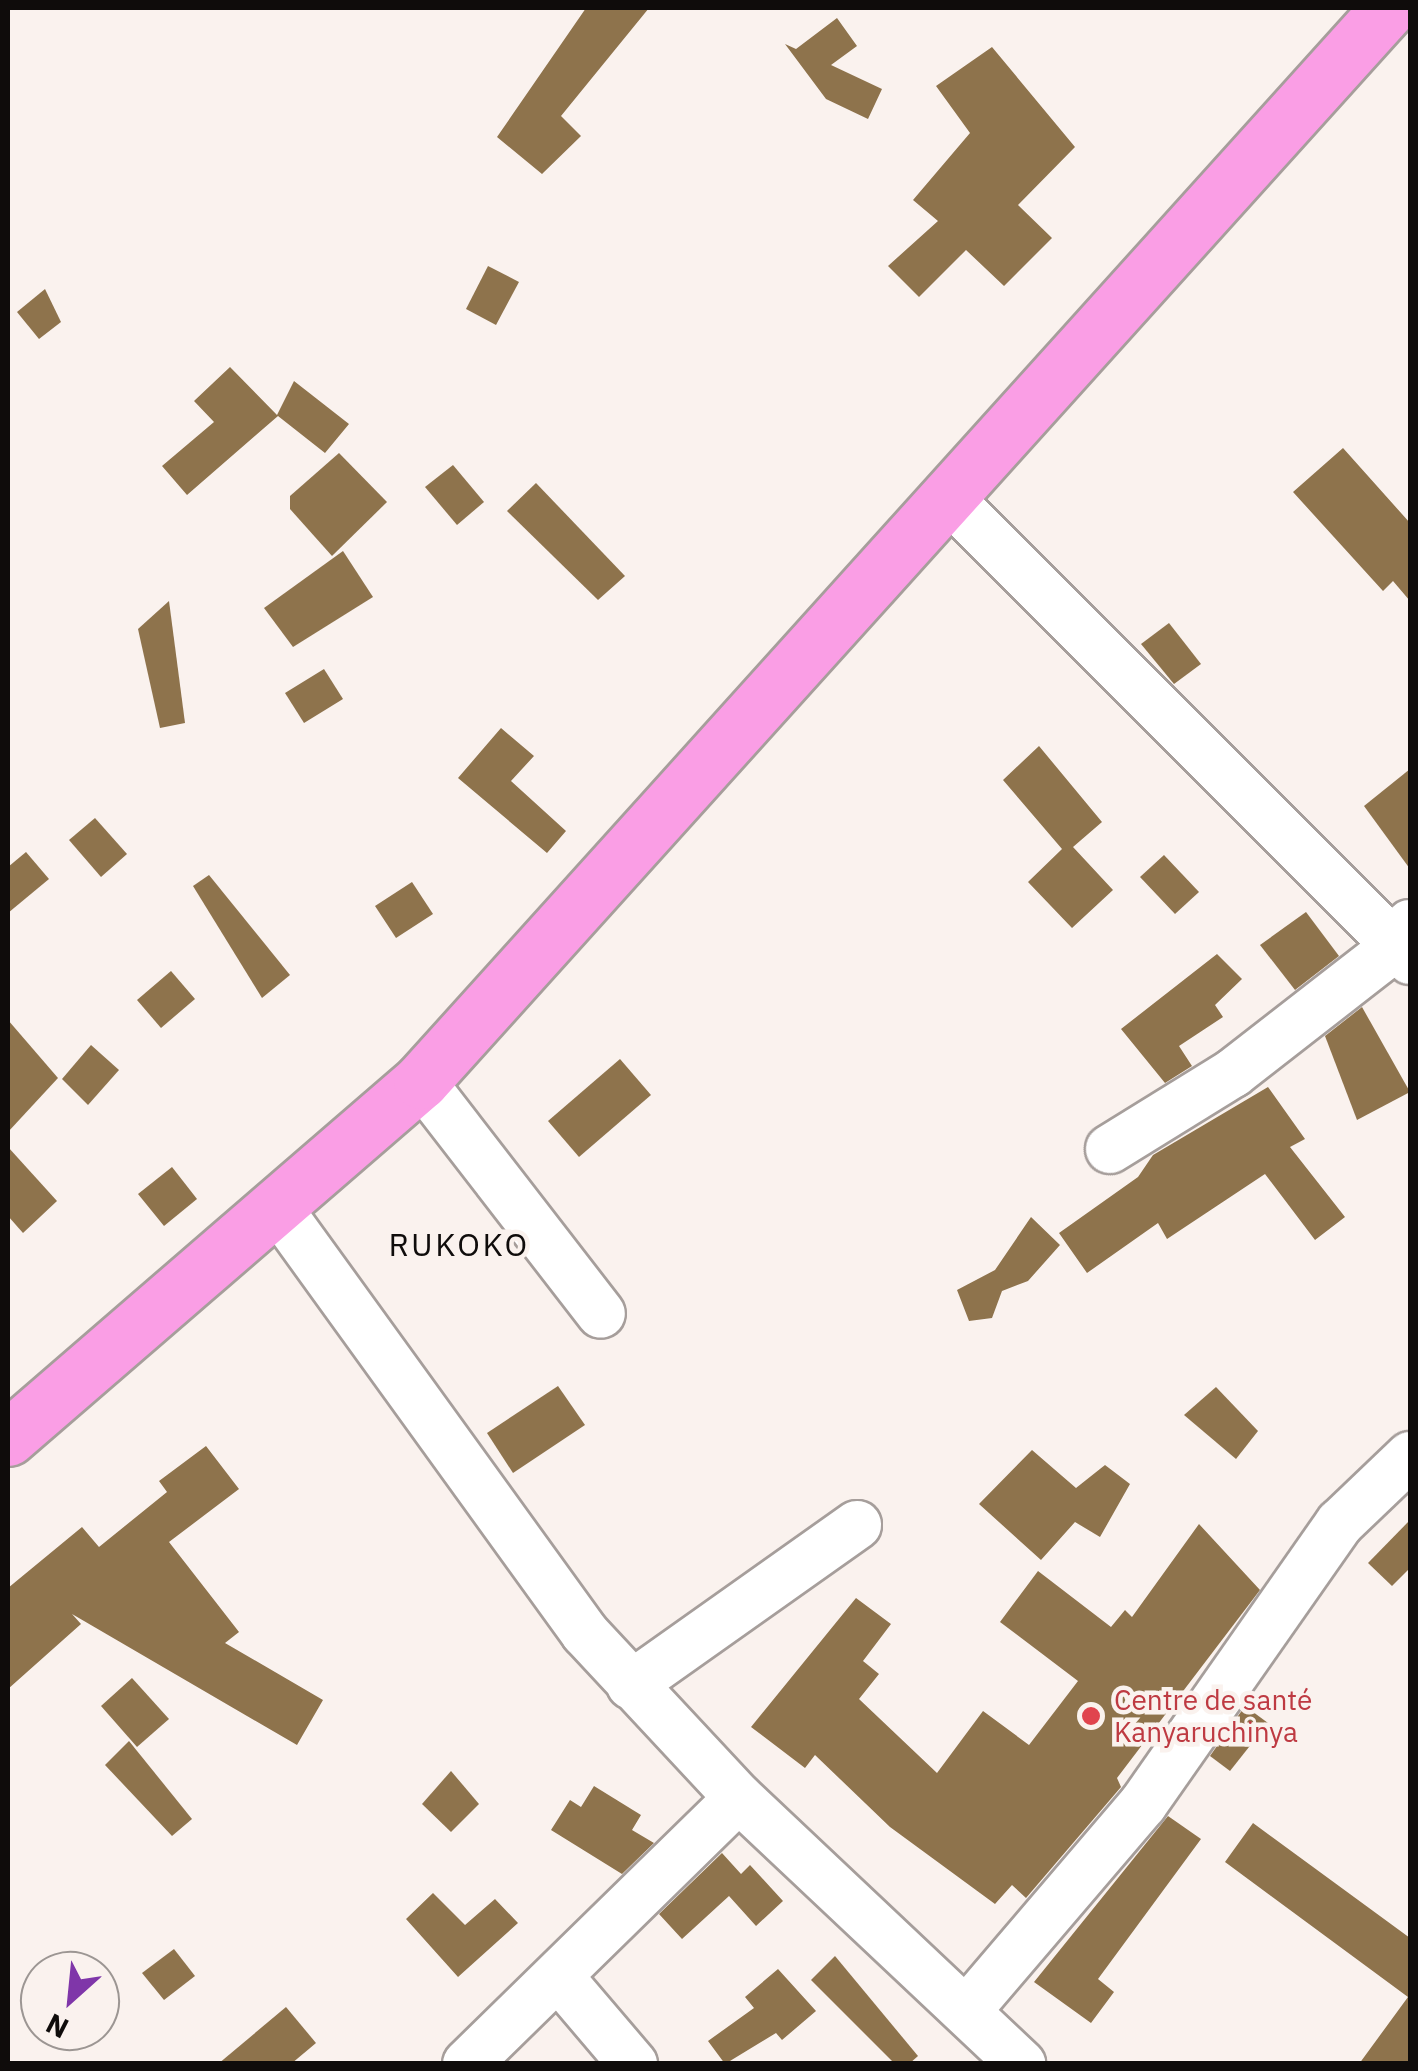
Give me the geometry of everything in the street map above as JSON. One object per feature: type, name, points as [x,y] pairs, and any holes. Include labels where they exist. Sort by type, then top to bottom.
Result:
[{"type":"highway","points":[[8,1438],[280,1210],[422,1081],[1389,8]]},
{"type":"street","points":[[948,497],[1406,943],[1233,1073],[1110,1149]]},
{"type":"street","points":[[422,1081],[600,1314]]},
{"type":"street","points":[[280,1210],[632,1685],[739,1798],[968,2009],[1021,2064]]},
{"type":"street","points":[[968,2009],[1143,1804],[1340,1522],[1410,1456]]},
{"type":"street","points":[[632,1685],[856,1525]]},
{"type":"street","points":[[466,2064],[739,1798]]},
{"type":"street","points":[[558,1976],[633,2064]]},
{"type":"building","points":[[586,8],[649,8],[561,116],[581,136],[542,174],[497,137]]},
{"type":"building","points":[[837,18],[857,46],[831,65],[882,89],[868,119],[826,99],[785,44],[796,49]]},
{"type":"building","points":[[992,47],[1075,147],[1018,205],[1052,238],[1004,286],[966,250],[919,297],[888,266],[938,221],[913,200],[970,133],[936,86]]},
{"type":"building","points":[[488,266],[519,282],[496,325],[466,309]]},
{"type":"building","points":[[45,289],[61,322],[39,339],[17,312]]},
{"type":"building","points":[[230,367],[277,415],[294,381],[349,424],[325,453],[278,416],[187,495],[162,466],[214,422],[194,401]]},
{"type":"building","points":[[1343,448],[1410,523],[1410,601],[1393,581],[1383,591],[1293,492]]},
{"type":"building","points":[[339,453],[387,502],[332,556],[290,509],[290,496]]},
{"type":"building","points":[[453,465],[484,502],[457,525],[425,487]]},
{"type":"building","points":[[536,483],[625,576],[598,600],[507,511]]},
{"type":"building","points":[[343,551],[373,597],[293,647],[264,608]]},
{"type":"building","points":[[169,601],[185,723],[160,728],[138,629]]},
{"type":"building","points":[[1169,623],[1201,664],[1174,684],[1141,644]]},
{"type":"building","points":[[324,669],[343,699],[304,723],[285,693]]},
{"type":"building","points":[[501,728],[534,756],[511,781],[566,831],[547,853],[458,778]]},
{"type":"building","points":[[1039,746],[1102,822],[1073,847],[1113,890],[1072,928],[1028,882],[1062,849],[1003,780]]},
{"type":"building","points":[[1410,769],[1410,869],[1364,806]]},
{"type":"building","points":[[95,818],[127,854],[101,877],[69,840]]},
{"type":"building","points":[[26,852],[49,879],[8,913],[8,867]]},
{"type":"building","points":[[1164,855],[1199,892],[1175,914],[1140,877]]},
{"type":"building","points":[[209,875],[290,975],[262,998],[193,886]]},
{"type":"building","points":[[412,882],[433,914],[396,938],[375,906]]},
{"type":"building","points":[[1306,912],[1339,956],[1295,990],[1260,945]]},
{"type":"building","points":[[1217,954],[1242,979],[1215,1005],[1223,1017],[1179,1046],[1192,1066],[1165,1083],[1121,1029]]},
{"type":"building","points":[[171,971],[195,999],[161,1028],[137,1000]]},
{"type":"building","points":[[1362,1007],[1410,1092],[1357,1120],[1325,1036]]},
{"type":"building","points":[[8,1020],[58,1078],[8,1132]]},
{"type":"building","points":[[91,1045],[119,1070],[88,1105],[62,1079]]},
{"type":"building","points":[[620,1059],[651,1095],[579,1157],[548,1121]]},
{"type":"building","points":[[1268,1087],[1305,1139],[1290,1147],[1345,1217],[1315,1240],[1265,1174],[1167,1239],[1158,1223],[1087,1273],[1059,1233],[1138,1177],[1153,1155]]},
{"type":"building","points":[[8,1147],[57,1201],[23,1233],[8,1216]]},
{"type":"building","points":[[172,1167],[197,1199],[164,1226],[138,1194]]},
{"type":"building","points":[[1031,1217],[1060,1245],[1028,1281],[1002,1291],[992,1318],[969,1321],[957,1290],[995,1270]]},
{"type":"building","points":[[558,1386],[585,1425],[513,1473],[487,1433]]},
{"type":"building","points":[[1216,1387],[1258,1431],[1236,1459],[1184,1415]]},
{"type":"building","points":[[206,1446],[239,1489],[169,1542],[239,1632],[225,1643],[323,1700],[297,1745],[72,1614],[81,1624],[8,1689],[8,1588],[82,1527],[99,1547],[167,1492],[159,1481]]},
{"type":"building","points":[[1032,1450],[1076,1488],[1105,1465],[1130,1484],[1100,1537],[1075,1522],[1041,1560],[979,1504]]},
{"type":"building","points":[[1410,1520],[1410,1568],[1392,1586],[1368,1563]]},
{"type":"building","points":[[1199,1524],[1260,1590],[1117,1778],[1121,1787],[1026,1898],[1012,1885],[995,1904],[890,1827],[815,1755],[805,1768],[751,1727],[856,1598],[891,1624],[863,1661],[879,1674],[859,1699],[937,1773],[983,1711],[1029,1745],[1078,1681],[1000,1622],[1038,1571],[1111,1627],[1125,1610],[1132,1617]]},
{"type":"building","points":[[132,1678],[169,1719],[137,1747],[101,1706]]},
{"type":"building","points":[[1245,1706],[1268,1723],[1230,1771],[1210,1756]]},
{"type":"building","points":[[129,1741],[192,1819],[172,1836],[105,1765]]},
{"type":"building","points":[[451,1771],[479,1804],[451,1832],[422,1804]]},
{"type":"building","points":[[594,1786],[641,1815],[632,1830],[654,1843],[622,1874],[551,1830],[570,1800],[581,1807]]},
{"type":"building","points":[[1168,1816],[1201,1839],[1098,1979],[1114,1992],[1091,2023],[1034,1982]]},
{"type":"building","points":[[1253,1823],[1410,1938],[1410,2064],[1359,2064],[1408,1997],[1225,1862]]},
{"type":"building","points":[[722,1853],[741,1874],[750,1865],[783,1901],[756,1926],[729,1896],[682,1939],[659,1914]]},
{"type":"building","points":[[433,1893],[465,1925],[495,1899],[518,1923],[458,1977],[406,1919]]},
{"type":"building","points":[[174,1949],[195,1976],[164,2000],[142,1973]]},
{"type":"building","points":[[835,1956],[918,2056],[909,2064],[895,2064],[811,1980]]},
{"type":"building","points":[[778,1969],[816,2011],[782,2040],[776,2033],[725,2064],[708,2041],[754,2008],[745,1997]]},
{"type":"building","points":[[286,2007],[316,2043],[291,2064],[218,2064]]},
{"type":"place","name":"Centre de santé Kanyaruchinya","points":[[1091,1716]]},
{"type":"district","name":"RUKOKO","points":[[459,1244]]}]
